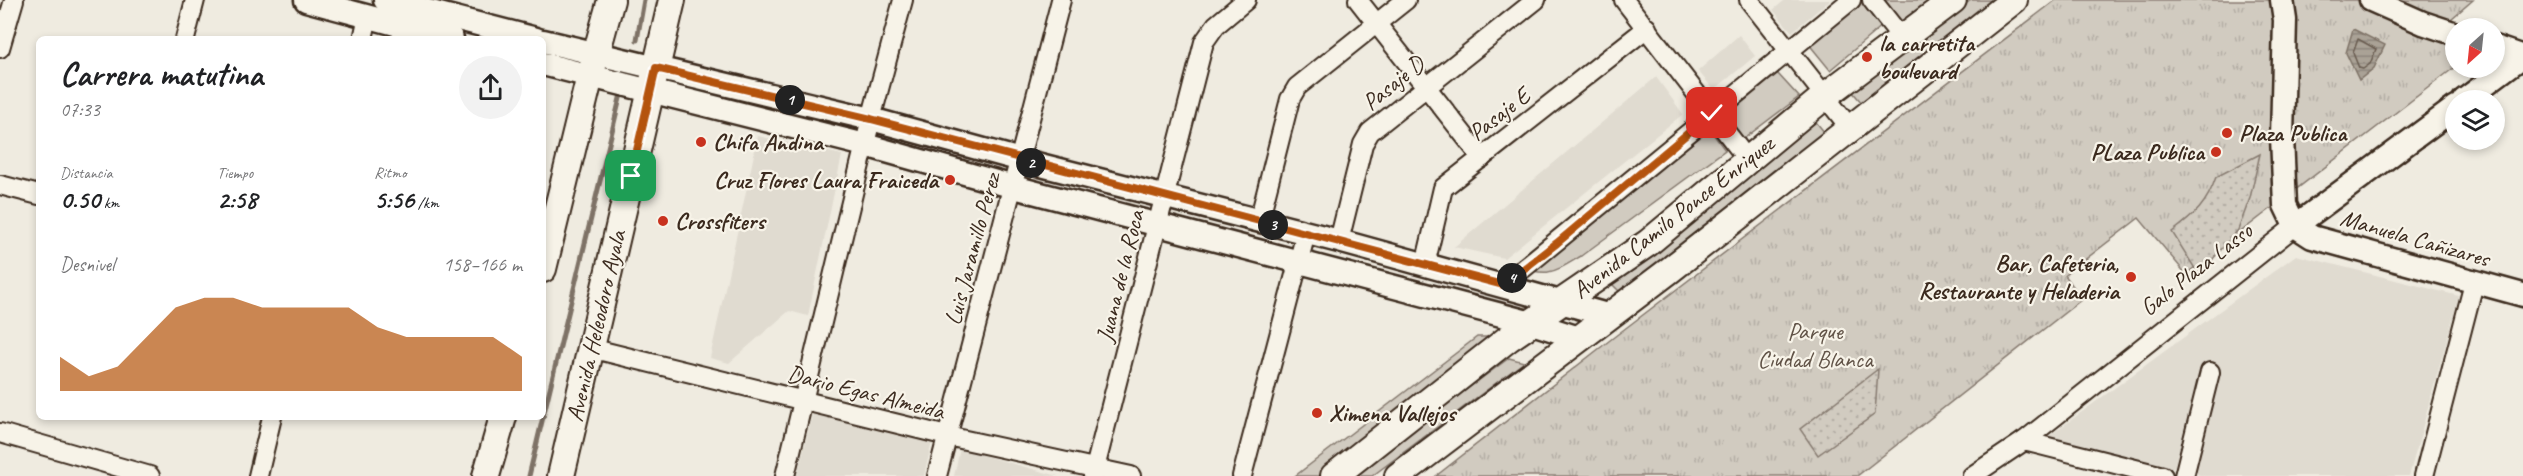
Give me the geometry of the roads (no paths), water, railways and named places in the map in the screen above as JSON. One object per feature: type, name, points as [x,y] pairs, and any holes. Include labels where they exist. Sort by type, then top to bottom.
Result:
[{"type":"main road","points":[[546,257],[592,65],[611,0]]},
{"type":"main road","name":"Avenida Heleodoro Ayala","points":[[561,476],[672,0]]},
{"type":"main road","name":"Avenida Camilo Ponce Enriquez","points":[[1334,476],[1509,338],[1648,243],[1825,96],[1953,0]]},
{"type":"main road","name":"Avenida Camilo Ponce Enriquez","points":[[1398,476],[1611,316],[2014,0]]},
{"type":"main road","points":[[486,476],[502,420]]},
{"type":"street","points":[[0,48],[14,0]]},
{"type":"street","points":[[186,36],[195,0]]},
{"type":"street","points":[[306,0],[441,36]]},
{"type":"street","points":[[385,0],[524,36]]},
{"type":"street","points":[[785,476],[871,119],[903,0]]},
{"type":"street","name":"Luis Jaramillo Perez","points":[[937,476],[1061,0]]},
{"type":"street","name":"Juana de la Roca","points":[[1094,471],[1204,42],[1216,25],[1246,0]]},
{"type":"street","points":[[1358,0],[1482,158]]},
{"type":"street","points":[[1258,221],[1290,99],[1297,87],[1406,0]]},
{"type":"street","name":"Pasaje D","points":[[1339,241],[1363,144],[1370,132],[1536,0]]},
{"type":"street","points":[[1624,0],[1747,159]]},
{"type":"street","points":[[1749,0],[1850,128]]},
{"type":"street","points":[[1503,285],[1851,0]]},
{"type":"street","points":[[1872,0],[1902,38]]},
{"type":"street","points":[[2282,0],[2285,20],[2282,137],[2285,205],[2295,226]]},
{"type":"street","points":[[2371,0],[2445,30]]},
{"type":"street","points":[[364,36],[368,16]]},
{"type":"street","name":"Pasaje E","points":[[1425,265],[1443,188],[1647,28]]},
{"type":"street","points":[[546,42],[592,65]]},
{"type":"street","points":[[2505,51],[2523,57]]},
{"type":"street","points":[[2478,90],[2523,57]]},
{"type":"street","points":[[546,64],[592,65],[653,79],[871,119],[1021,160],[1339,241],[1611,316]]},
{"type":"street","points":[[653,79],[865,145],[1014,187],[1532,323],[1579,338]]},
{"type":"street","name":"Galo Plaza Lasso","points":[[1972,476],[2024,441],[2295,226],[2445,114]]},
{"type":"street","points":[[0,185],[36,194]]},
{"type":"street","name":"Manuela Cañizares","points":[[2295,226],[2312,237],[2523,295]]},
{"type":"street","points":[[1242,476],[1306,233]]},
{"type":"street","points":[[2424,476],[2475,283]]},
{"type":"street","name":"Dario Egas Almeida","points":[[591,348],[1094,471],[1131,476]]},
{"type":"street","points":[[2184,476],[2210,372]]},
{"type":"street","points":[[258,476],[271,420]]},
{"type":"street","points":[[0,433],[150,476]]},
{"type":"street","points":[[2024,441],[2163,476]]},
{"type":"water","points":[[2353,29],[2385,45],[2374,68],[2359,80],[2346,53]]},
{"type":"waterway","points":[[637,40],[644,0]]},
{"type":"waterway","points":[[546,405],[621,94]]},
{"type":"waterway","points":[[529,476],[542,420]]},
{"type":"place","name":"la carretita boulevard","points":[[1867,57]]},
{"type":"place","name":"Plaza Publica","points":[[2227,133]]},
{"type":"place","name":"Chifa Andina","points":[[701,142]]},
{"type":"place","name":"PLaza Publica","points":[[2216,152]]},
{"type":"place","name":"Cruz Flores Laura Fraiceda","points":[[950,180]]},
{"type":"place","name":"Crossfiters","points":[[663,221]]},
{"type":"place","name":"Bar, Cafeteria, Restaurante y Heladeria","points":[[2131,277]]},
{"type":"place","name":"Ximena Vallejos","points":[[1317,413]]},
{"type":"park label","name":"Parque Ciudad Blanca","points":[[1815,345]]}]
